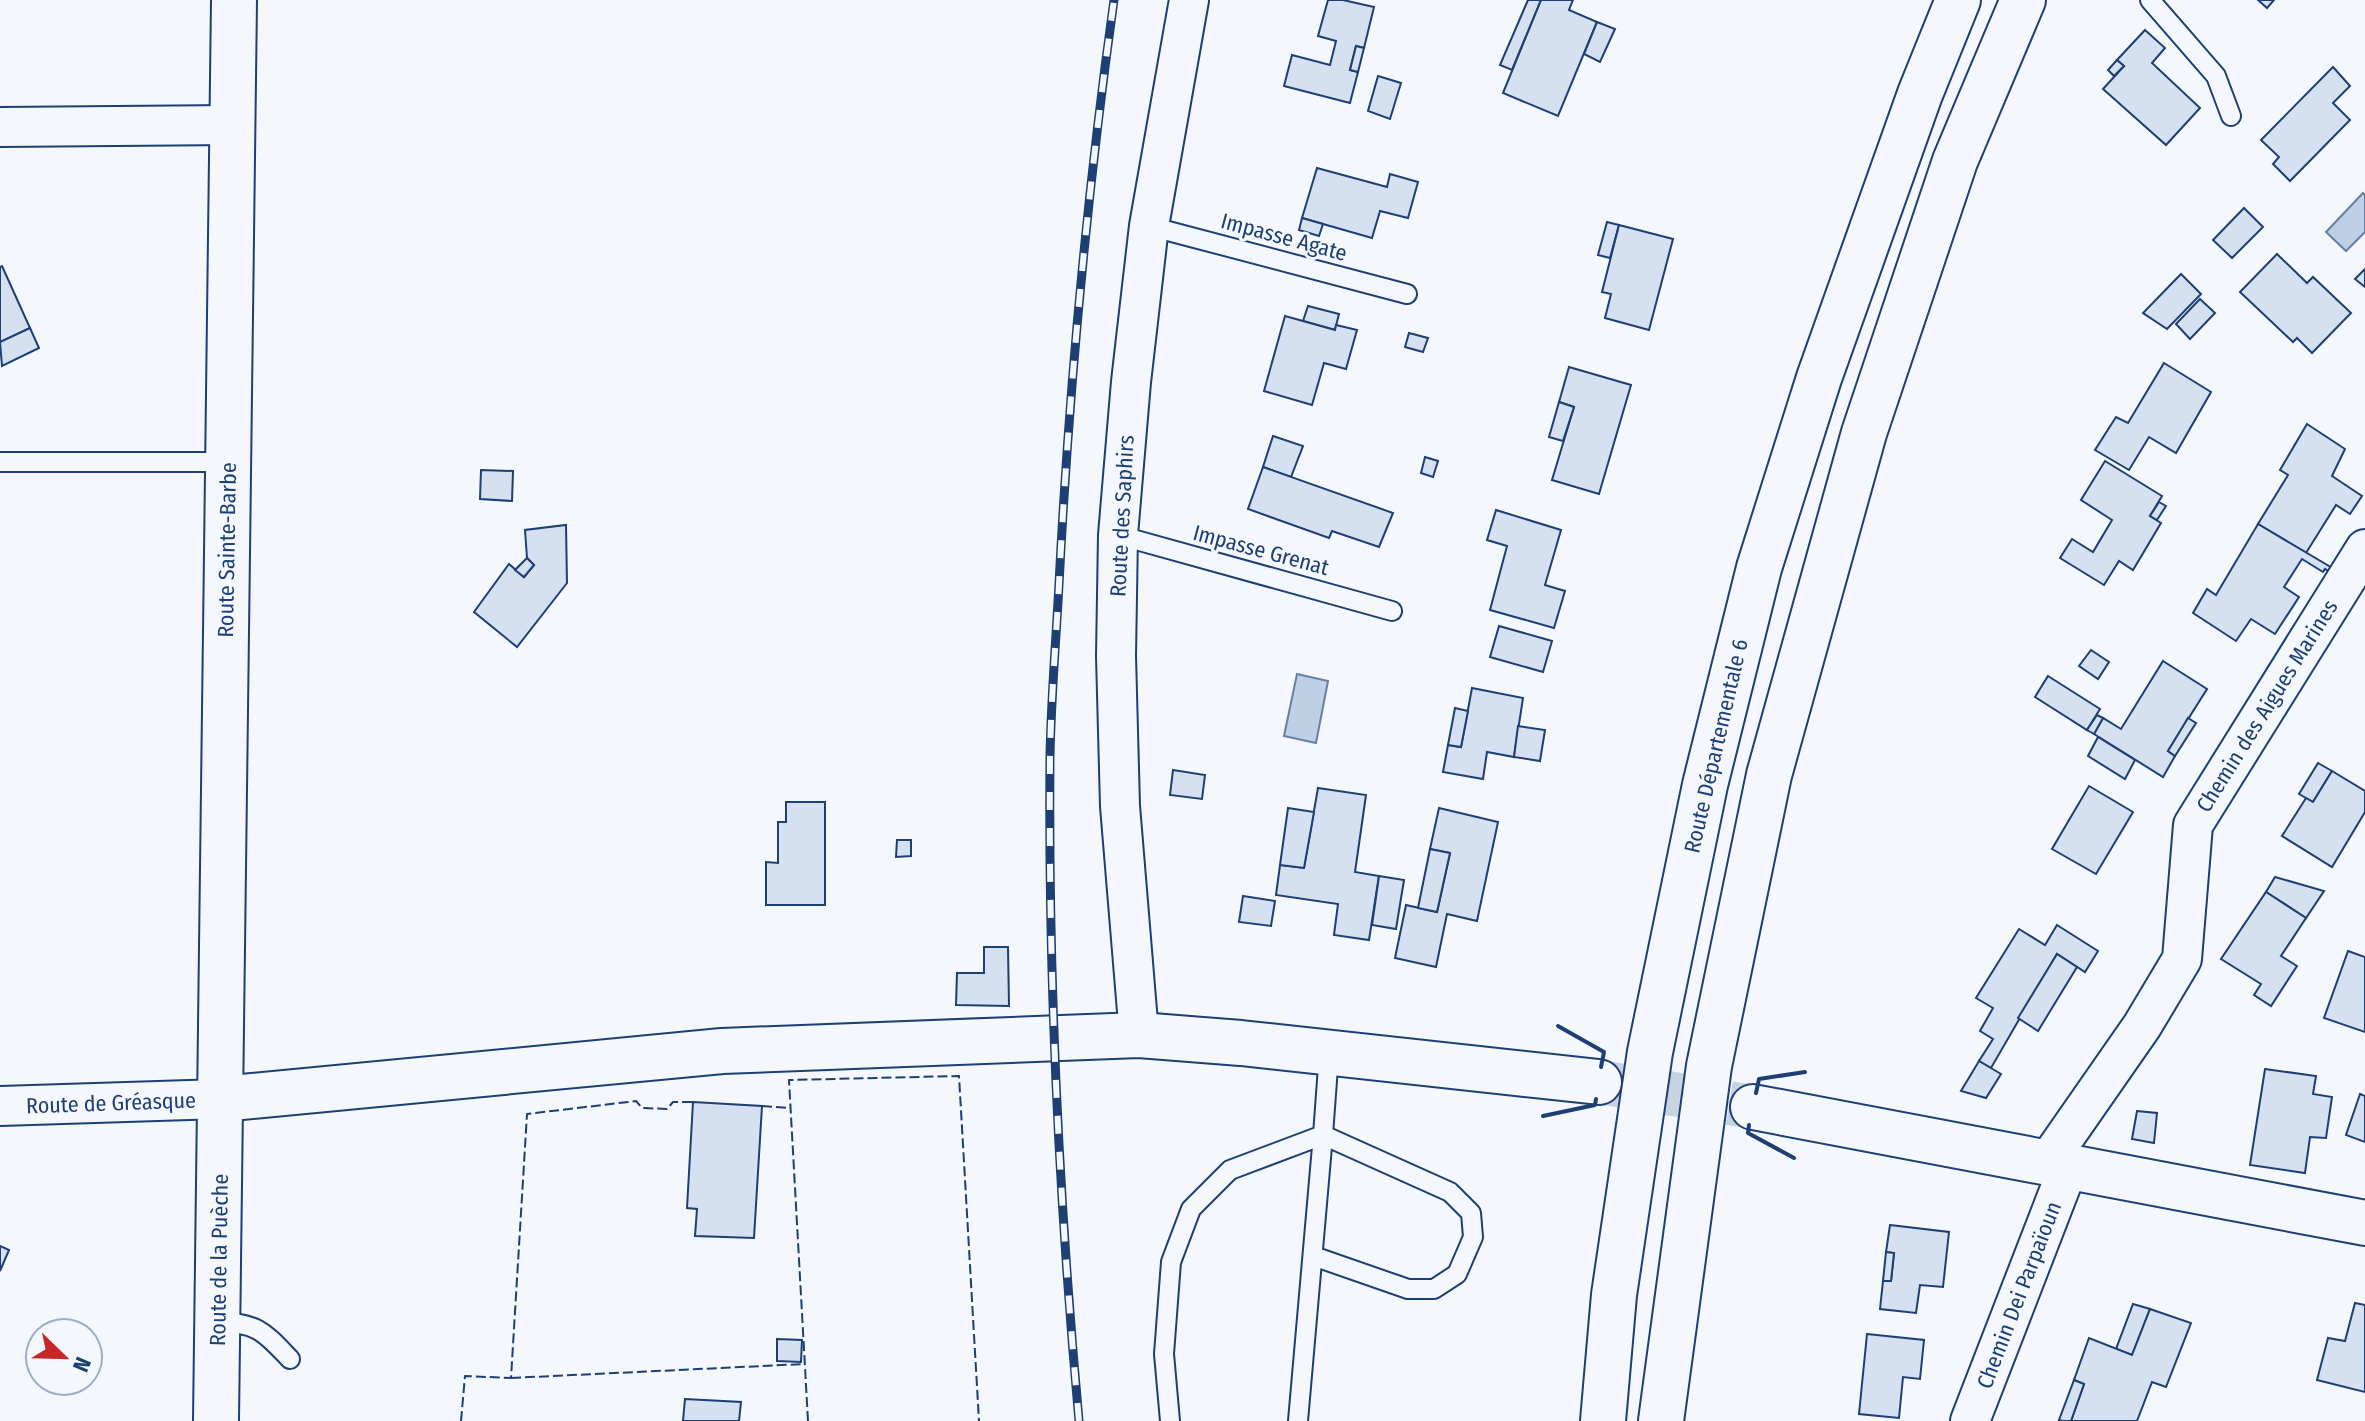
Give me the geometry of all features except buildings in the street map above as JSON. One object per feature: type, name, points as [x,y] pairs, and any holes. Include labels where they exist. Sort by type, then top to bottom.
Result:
[{"type":"main road","name":"Route Sainte-Barbe","points":[[221,1099],[234,0]]},
{"type":"main road","points":[[1920,94],[1941,0]]},
{"type":"main road","points":[[1920,94],[1958,0]]},
{"type":"main road","points":[[1661,1421],[1709,1066],[1769,775],[1864,433],[1955,161],[2023,0]]},
{"type":"main road","points":[[1955,161],[2045,0]]},
{"type":"main road","name":"Route Départementale 6","points":[[1603,1421],[1614,1295],[1650,1052],[1705,785],[1759,568],[1805,422],[1920,94]]},
{"type":"main road","points":[[221,1099],[722,1051],[1139,1035],[1329,1052],[1599,1082]]},
{"type":"main road","name":"Route de la Puèche","points":[[216,1421],[221,1099]]},
{"type":"main road","points":[[1753,1107],[2365,1223]]},
{"type":"street","name":"Route des Saphirs","points":[[1139,1035],[1120,806],[1116,656],[1118,535],[1149,226],[1189,0]]},
{"type":"street","points":[[0,127],[232,125]]},
{"type":"street","name":"Chemin des Aigues Marines","points":[[2057,1166],[2182,959],[2193,825],[2365,549]]},
{"type":"street","name":"Route de Gréasque","points":[[0,1106],[221,1099]]},
{"type":"street","name":"Chemin Dei Parpaïoun","points":[[1970,1421],[2057,1166]]},
{"type":"lane","points":[[2150,0],[2216,76],[2231,116]]},
{"type":"lane","name":"Impasse Agate","points":[[1149,226],[1407,294]]},
{"type":"lane","points":[[0,462],[228,462]]},
{"type":"lane","name":"Impasse Grenat","points":[[1118,535],[1392,611]]},
{"type":"lane","points":[[1298,1421],[1329,1052]]},
{"type":"lane","points":[[1170,1421],[1164,1354],[1171,1262],[1191,1209],[1230,1170],[1323,1135],[1450,1192],[1471,1213],[1473,1237],[1457,1274],[1434,1289],[1408,1289],[1313,1256]]},
{"type":"lane","points":[[218,1322],[251,1325],[267,1335],[290,1359]]},
{"type":"water","points":[[2363,193],[2365,232],[2346,251],[2326,232]]},
{"type":"water","points":[[1297,674],[1328,681],[1316,743],[1284,736]]},
{"type":"tunnel","points":[[1599,1082],[1753,1107]]},
{"type":"railway","points":[[1079,1421],[1056,1089],[1050,756],[1074,365],[1087,219],[1114,0]]},
{"type":"fence","points":[[808,1421],[789,1080],[959,1076],[979,1421]]},
{"type":"fence","points":[[461,1421],[465,1376],[511,1378],[527,1114],[636,1101],[642,1108],[667,1109],[673,1102],[693,1102]]},
{"type":"fence","points":[[762,1106],[790,1108]]},
{"type":"fence","points":[[511,1378],[805,1364]]},
{"type":"wall","points":[[1558,1026],[1604,1052],[1601,1067]]},
{"type":"wall","points":[[1756,1093],[1759,1079],[1805,1072]]},
{"type":"wall","points":[[1543,1116],[1595,1105],[1596,1099]]},
{"type":"wall","points":[[1749,1125],[1748,1133],[1794,1158]]}]
